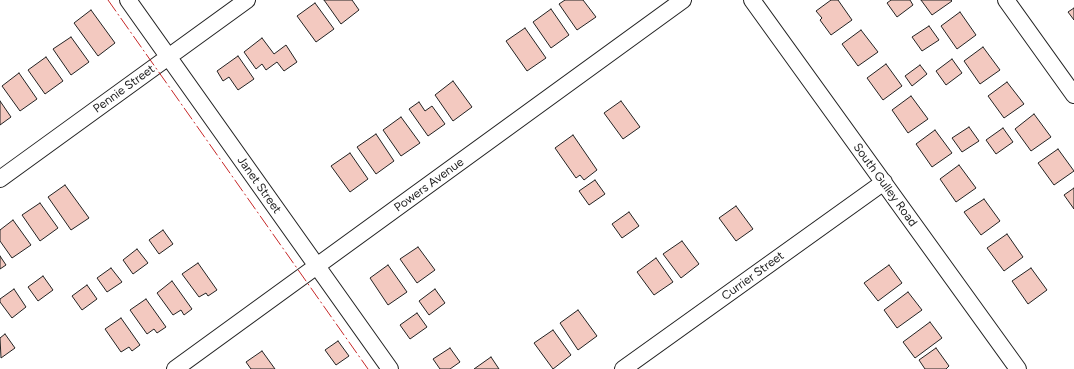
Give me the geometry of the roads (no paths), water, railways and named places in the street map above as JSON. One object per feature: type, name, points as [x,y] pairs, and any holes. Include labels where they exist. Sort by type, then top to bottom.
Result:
[{"type":"street","name":"Janet Street","points":[[128,0],[390,369]]},
{"type":"street","name":"Pennie Street","points":[[0,179],[247,0]]},
{"type":"street","name":"Powers Avenue","points":[[174,369],[317,267],[683,0]]},
{"type":"street","name":"South Gulley Road","points":[[752,0],[1018,369]]},
{"type":"street","points":[[1006,0],[1074,95]]},
{"type":"street","name":"Currier Street","points":[[623,369],[884,182]]}]
